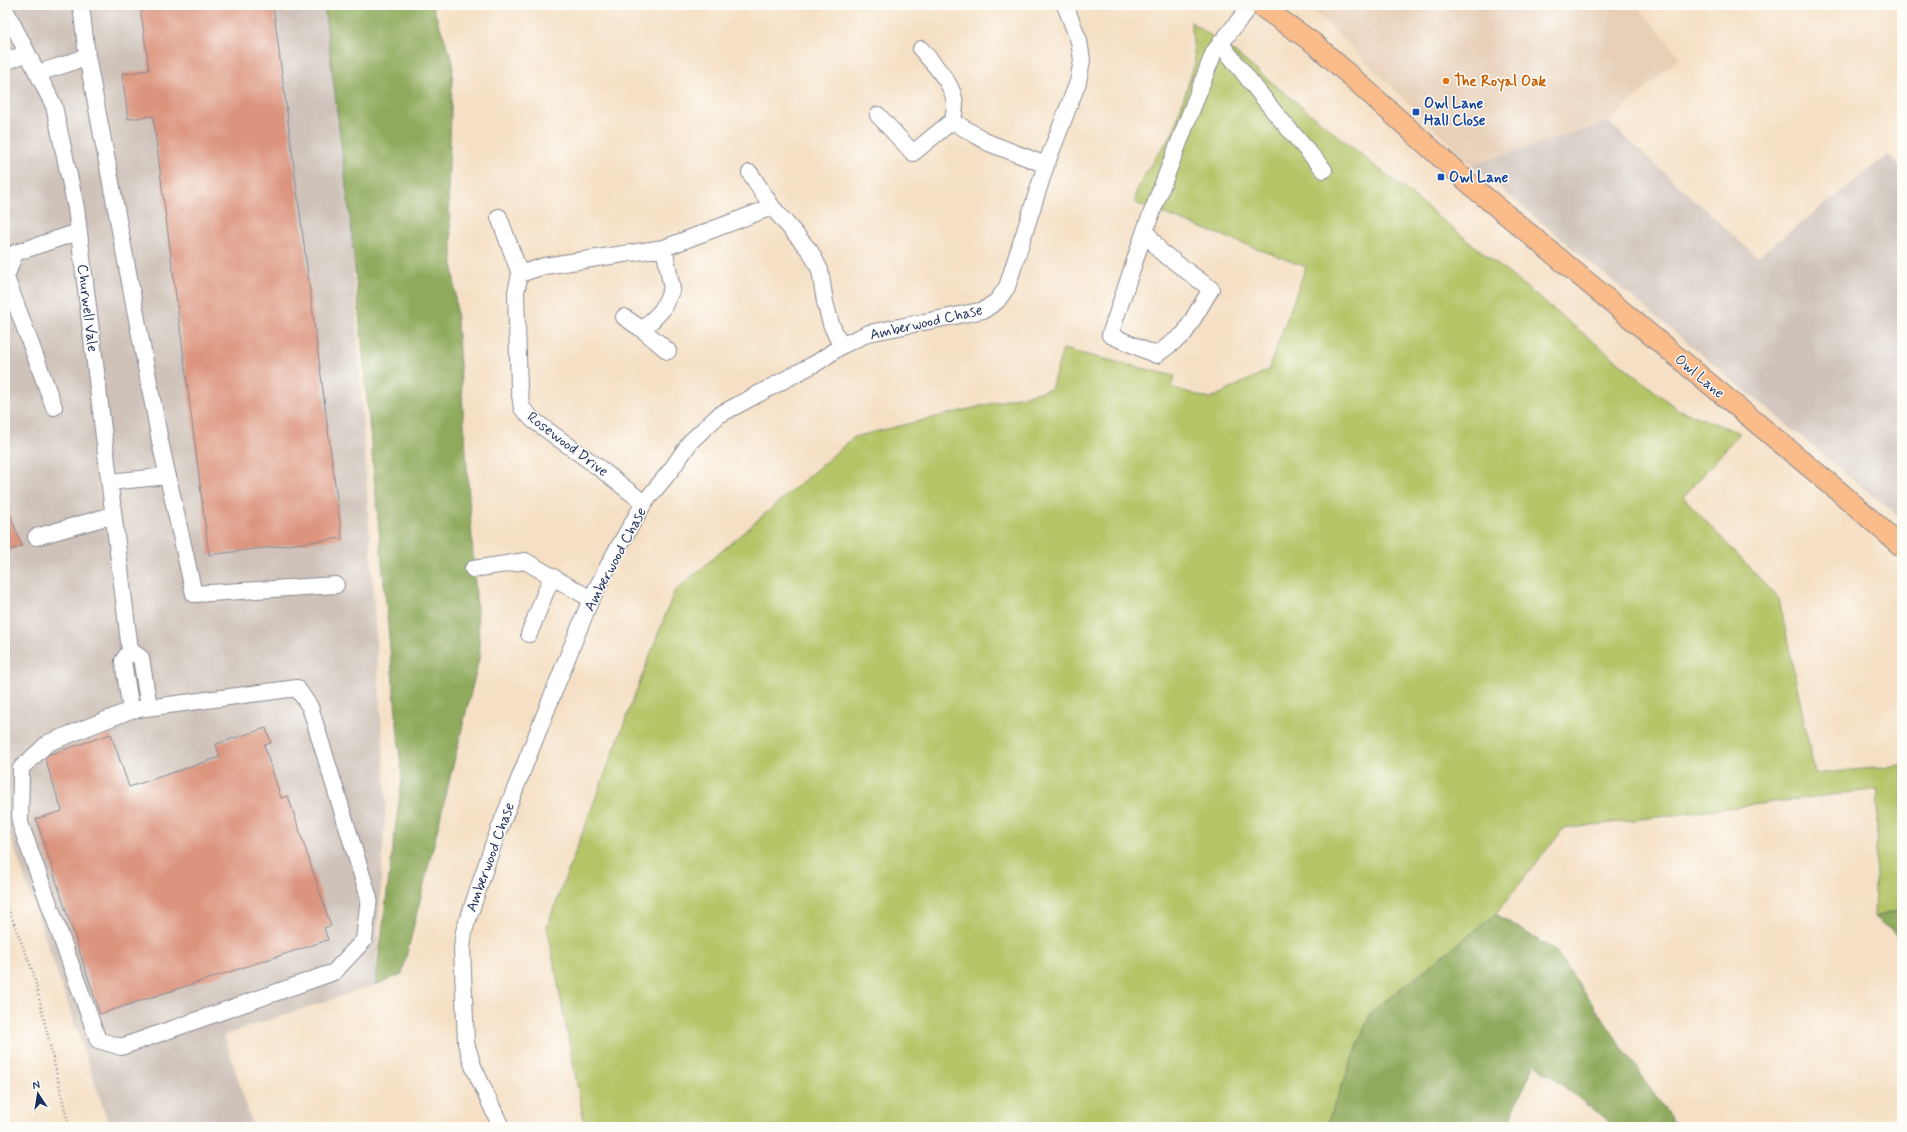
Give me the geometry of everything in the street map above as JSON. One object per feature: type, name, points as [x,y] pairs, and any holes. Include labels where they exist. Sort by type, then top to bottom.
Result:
[{"type":"main road","name":"Owl Lane","points":[[1259,5],[1315,44],[1479,192],[1842,494],[1902,547]]},
{"type":"street","points":[[80,5],[87,56],[168,476],[194,594],[336,585]]},
{"type":"street","name":"Amberwood Chase","points":[[501,1127],[473,1066],[466,1043],[462,948],[464,932],[494,842],[591,599],[614,553],[644,503],[671,470],[691,441],[719,415],[818,362],[841,346],[869,333],[984,310],[998,301],[1007,287],[1046,165],[1078,82],[1082,60],[1079,41],[1065,5]]},
{"type":"street","points":[[1145,230],[1160,251],[1211,289],[1184,334],[1156,355],[1110,335],[1145,230],[1214,52],[1251,5]]},
{"type":"street","name":"Churwell Vale","points":[[5,9],[54,106],[76,208],[125,619],[130,650]]},
{"type":"street","points":[[1220,43],[1276,114],[1324,170]]},
{"type":"street","points":[[878,115],[913,153],[952,121],[956,111],[954,95],[945,79],[921,49]]},
{"type":"street","points":[[5,62],[27,54]]},
{"type":"street","points":[[37,73],[87,56]]},
{"type":"street","points":[[952,121],[988,142],[1046,165]]},
{"type":"street","points":[[750,173],[772,206],[810,250],[820,270],[825,302],[831,324],[841,346]]},
{"type":"street","points":[[499,217],[520,274],[544,266],[664,248],[772,206]]},
{"type":"street","points":[[54,407],[6,277],[15,253],[78,232]]},
{"type":"street","points":[[643,330],[662,310],[672,289],[664,248]]},
{"type":"street","name":"Rosewood Drive","points":[[520,274],[516,292],[519,388],[522,408],[533,420],[598,467],[644,503]]},
{"type":"street","points":[[624,317],[643,330],[668,351]]},
{"type":"street","points":[[109,482],[168,476]]},
{"type":"street","points":[[36,537],[113,515]]},
{"type":"street","points":[[473,569],[525,561],[591,599]]},
{"type":"street","points":[[529,634],[552,576]]},
{"type":"street","points":[[131,710],[123,661],[130,650],[141,658],[149,707]]},
{"type":"street","points":[[297,688],[310,707],[369,898],[364,940],[334,972],[121,1047],[98,1040],[20,823],[21,768],[48,743],[131,710],[297,688]]},
{"type":"path","points":[[5,901],[33,972],[69,1127]]},
{"type":"shaded area","points":[[5,5],[324,5],[350,216],[386,797],[375,985],[224,1035],[253,1127],[110,1127],[5,821]]},
{"type":"shaded area","points":[[1308,5],[1637,5],[1680,57],[1609,122],[1472,165]]},
{"type":"shaded area","points":[[1609,122],[1757,257],[1888,155],[1902,168],[1902,520],[1472,165]]},
{"type":"green space","points":[[324,5],[432,5],[453,62],[448,192],[480,655],[402,974],[375,985],[402,778],[350,216]]},
{"type":"green space","points":[[1191,22],[1234,52],[1677,409],[1740,433],[1683,497],[1779,599],[1815,774],[1902,765],[1902,910],[1874,917],[1878,789],[1563,829],[1496,914],[1371,1012],[1326,1127],[585,1127],[547,926],[674,592],[854,437],[1051,389],[1063,349],[1175,376],[1171,387],[1210,399],[1268,370],[1306,267],[1135,203],[1136,192],[1146,172],[1173,132],[1195,63]]},
{"type":"green space","points":[[1902,910],[1902,939],[1874,917]]},
{"type":"green space","points":[[1496,914],[1556,951],[1675,1124],[1672,1127],[1614,1127],[1535,1063],[1506,1127],[1326,1127],[1371,1012]]},
{"type":"building","points":[[140,5],[273,5],[342,538],[209,555],[153,116],[128,119],[122,74],[149,70]]},
{"type":"building","points":[[5,502],[22,546],[5,552]]},
{"type":"building","points":[[266,728],[271,743],[264,745],[281,798],[288,796],[331,926],[324,928],[328,940],[100,1014],[36,819],[62,811],[44,756],[111,734],[129,787],[220,757],[216,744]]},
{"type":"place","name":"The Royal Oak","points":[[1446,81]]},
{"type":"place","name":"Owl Lane Hall Close","points":[[1416,112]]},
{"type":"place","name":"Owl Lane","points":[[1441,177]]}]
